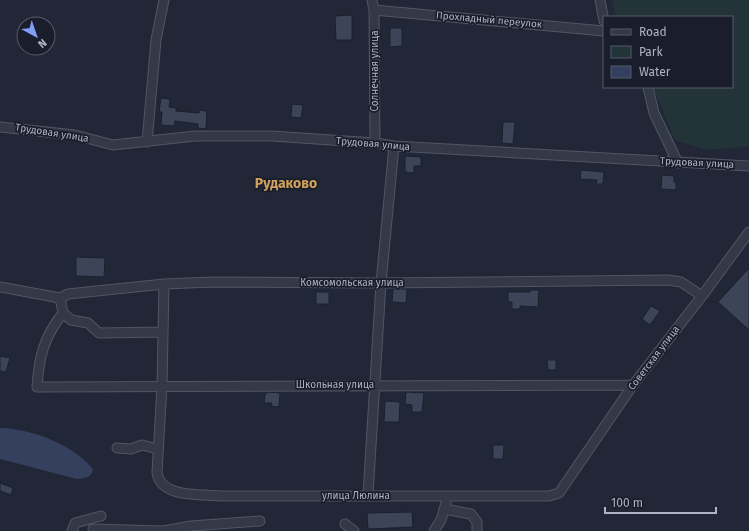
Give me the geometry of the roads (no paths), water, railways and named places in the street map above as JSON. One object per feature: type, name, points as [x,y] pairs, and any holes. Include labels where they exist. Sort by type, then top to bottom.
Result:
[{"type":"street","points":[[147,142],[156,40],[164,0]]},
{"type":"street","name":"Солнечная улица","points":[[372,0],[374,10],[375,143]]},
{"type":"street","points":[[600,0],[603,16]]},
{"type":"street","name":"Прохладный переулок","points":[[374,10],[603,31]]},
{"type":"street","points":[[648,88],[654,113],[678,163]]},
{"type":"street","name":"Трудовая улица","points":[[0,126],[75,135],[113,145],[203,136],[272,136],[375,143],[394,146],[749,166]]},
{"type":"street","points":[[368,495],[381,283],[394,146]]},
{"type":"street","name":"Советская улица","points":[[563,487],[633,385],[702,296],[749,232]]},
{"type":"street","name":"Комсомольская улица","points":[[0,287],[60,298],[68,294],[164,284],[213,282],[381,283],[668,280],[680,282],[702,296]]},
{"type":"street","points":[[117,448],[132,449],[142,445],[158,449],[162,386],[164,284]]},
{"type":"street","points":[[60,298],[63,313],[70,320],[88,323],[99,334],[163,332]]},
{"type":"street","name":"Школьная улица","points":[[63,313],[50,329],[39,364],[37,387],[633,385]]},
{"type":"street","name":"улица Люлина","points":[[158,449],[158,478],[167,488],[177,491],[220,496],[549,496],[559,493],[563,487]]},
{"type":"street","points":[[434,531],[441,520],[448,496]]},
{"type":"street","points":[[444,509],[471,514],[477,522],[477,531]]},
{"type":"street","points":[[72,531],[76,523],[101,516]]},
{"type":"street","points":[[93,529],[163,531],[191,526],[260,521]]},
{"type":"street","points":[[345,524],[354,531]]},
{"type":"water","points":[[0,428],[25,431],[63,445],[84,460],[93,469],[90,476],[77,479],[0,459]]},
{"type":"district","name":"Рудаково","points":[[286,183]]}]
